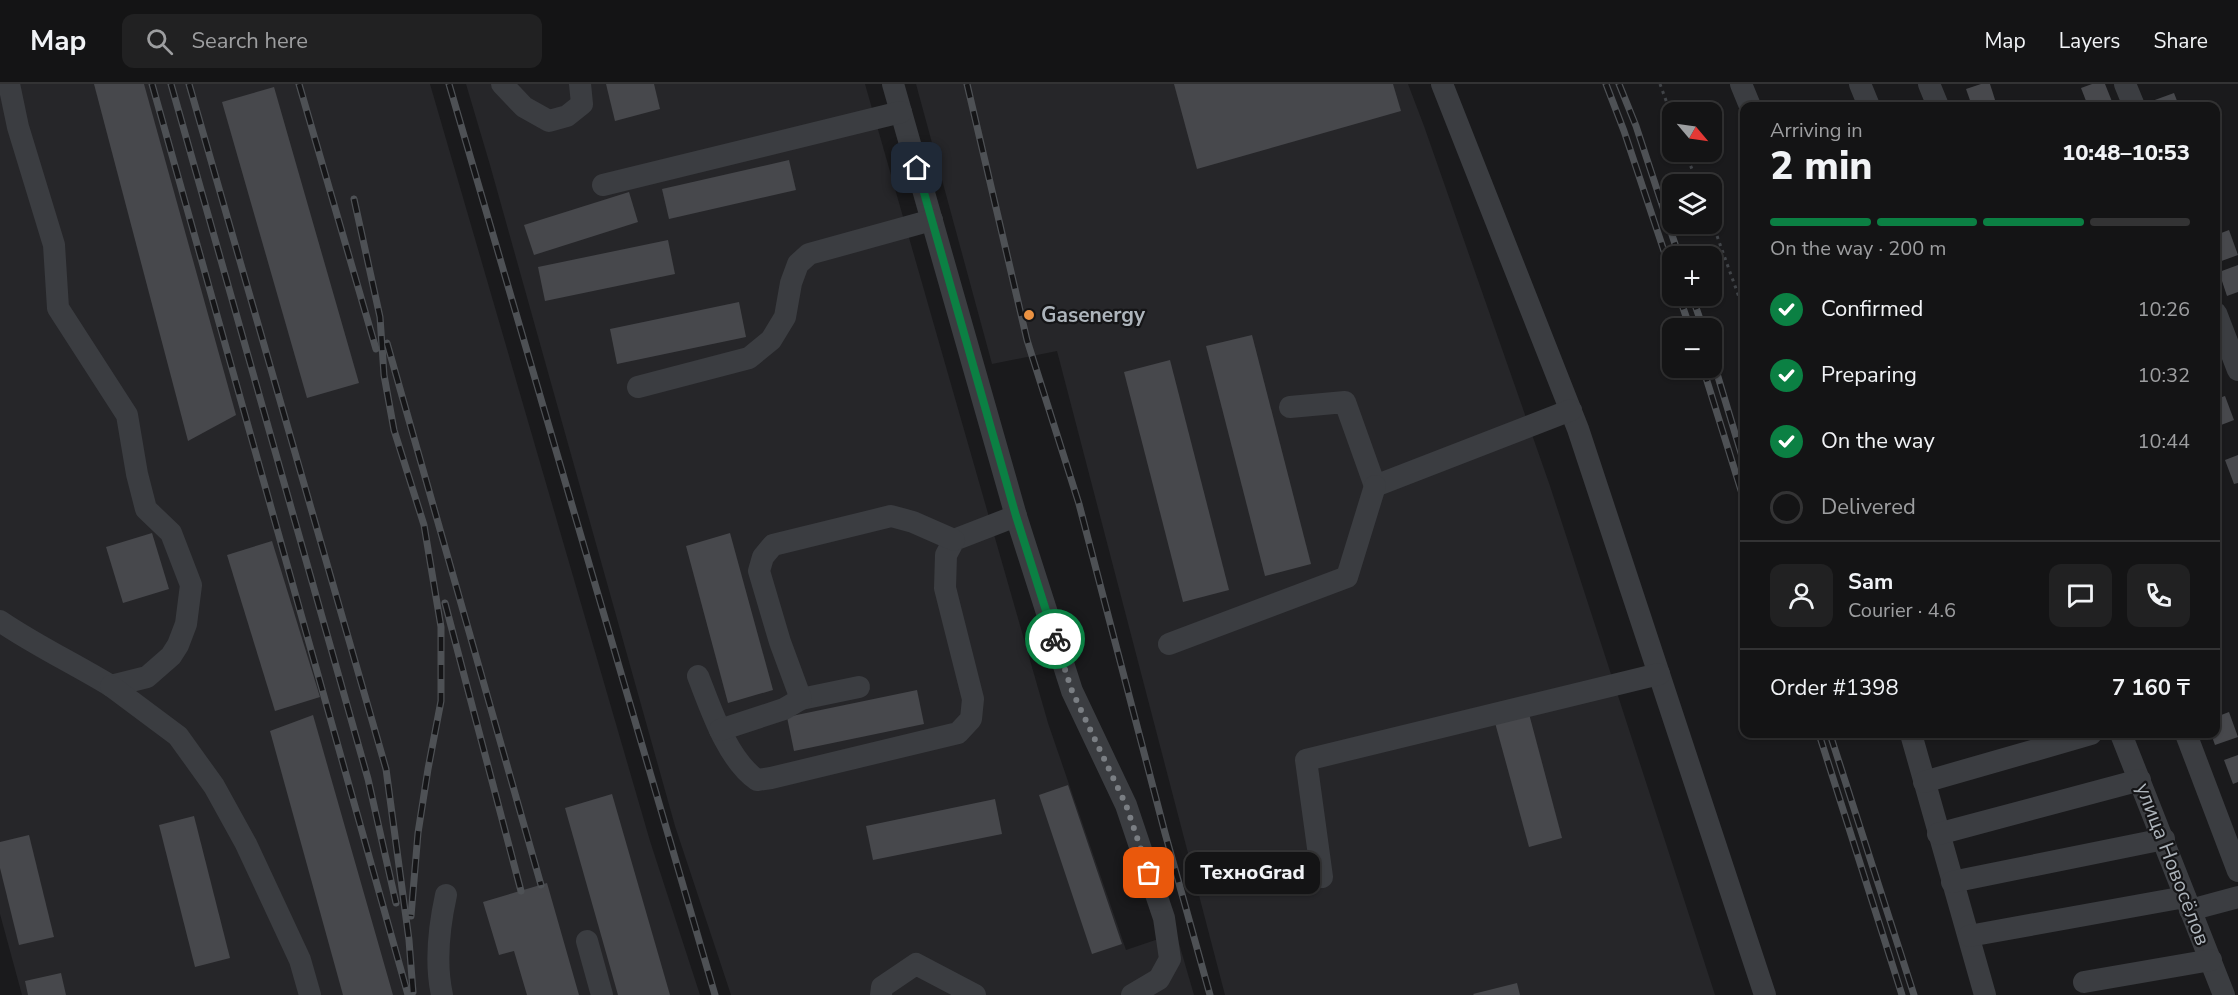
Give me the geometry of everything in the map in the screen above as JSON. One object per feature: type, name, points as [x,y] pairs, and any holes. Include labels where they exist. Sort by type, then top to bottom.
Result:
[{"type":"street","points":[[9,84],[18,127],[54,245],[58,308],[127,415],[137,474],[146,509],[171,533],[191,585],[186,624],[171,656],[147,677],[111,686]]},
{"type":"street","points":[[502,84],[524,107],[549,121],[567,117],[582,104],[580,84]]},
{"type":"street","points":[[893,84],[1016,516],[1072,691],[1126,805],[1164,918],[1170,959],[1159,979],[1132,995]]},
{"type":"street","points":[[1442,84],[1570,410],[1765,995]]},
{"type":"street","points":[[1741,84],[1748,102]]},
{"type":"street","points":[[1860,84],[1867,102]]},
{"type":"street","points":[[1929,84],[1936,102]]},
{"type":"street","points":[[2125,84],[2132,102]]},
{"type":"street","points":[[603,185],[901,112]]},
{"type":"street","points":[[638,387],[749,358],[771,340],[785,317],[791,282],[798,264],[809,254],[932,220]]},
{"type":"street","points":[[2220,323],[2238,370]]},
{"type":"street","points":[[1169,644],[1347,577],[1375,486],[1345,402],[1290,407]]},
{"type":"street","points":[[1375,486],[1570,410]]},
{"type":"street","points":[[801,699],[780,642],[759,572],[763,557],[773,545],[891,516],[913,522],[954,540]]},
{"type":"street","points":[[698,676],[720,730],[745,772],[757,780],[958,733],[971,718],[973,699],[945,588],[946,555],[954,540],[1016,516]]},
{"type":"street","points":[[0,621],[20,635],[111,686],[178,736],[214,786],[246,844],[300,960],[310,995]]},
{"type":"street","points":[[1322,877],[1306,760],[1659,674]]},
{"type":"street","points":[[720,730],[784,709],[801,699],[859,687]]},
{"type":"street","points":[[1912,738],[1985,995]]},
{"type":"street","points":[[1924,782],[2077,738]]},
{"type":"street","name":"улица Новосёлов","points":[[2123,738],[2224,995]]},
{"type":"street","points":[[2188,738],[2238,871]]},
{"type":"street","points":[[1938,834],[2140,780]]},
{"type":"street","points":[[1952,882],[2164,838]]},
{"type":"street","points":[[442,995],[439,981],[440,921],[446,895]]},
{"type":"street","points":[[1969,936],[2238,897]]},
{"type":"street","points":[[587,941],[602,995]]},
{"type":"street","points":[[2084,982],[2211,960]]},
{"type":"street","points":[[881,995],[882,987],[916,964],[975,995]]},
{"type":"path","points":[[1660,84],[1667,102]]},
{"type":"path","points":[[1716,234],[1740,300]]},
{"type":"shaded area","points":[[0,84],[430,84],[650,841],[700,995],[22,995],[0,914]]},
{"type":"shaded area","points":[[466,84],[865,84],[1048,723],[1126,950],[1176,933],[1194,995],[731,995],[675,826]]},
{"type":"shaded area","points":[[916,84],[1408,84],[1550,486],[1715,995],[1225,995],[1057,351],[992,364]]},
{"type":"building","points":[[94,84],[144,84],[236,415],[188,441]]},
{"type":"building","points":[[606,84],[654,84],[660,109],[615,121]]},
{"type":"building","points":[[1174,84],[1393,84],[1401,111],[1197,169]]},
{"type":"building","points":[[1981,84],[1990,84],[1996,102],[1971,102],[1966,89]]},
{"type":"building","points":[[2092,84],[2105,84],[2112,102],[2086,102],[2081,88]]},
{"type":"building","points":[[274,87],[359,383],[307,398],[222,102]]},
{"type":"building","points":[[2174,93],[2177,102],[2152,102]]},
{"type":"building","points":[[789,160],[796,190],[669,219],[662,189]]},
{"type":"building","points":[[629,192],[638,222],[534,255],[524,225]]},
{"type":"building","points":[[2229,230],[2238,255],[2220,262],[2220,233]]},
{"type":"building","points":[[668,240],[675,274],[545,301],[538,267]]},
{"type":"building","points":[[2238,265],[2238,292],[2227,296],[2220,272]]},
{"type":"building","points":[[739,302],[746,337],[617,364],[610,329]]},
{"type":"building","points":[[1252,335],[1311,564],[1265,576],[1206,346]]},
{"type":"building","points":[[1170,360],[1229,590],[1183,602],[1124,372]]},
{"type":"building","points":[[2225,396],[2234,420],[2220,425],[2220,398]]},
{"type":"building","points":[[2238,455],[2238,483],[2234,484],[2225,460]]},
{"type":"building","points":[[152,533],[169,589],[123,603],[106,547]]},
{"type":"building","points":[[730,533],[773,690],[728,703],[686,546]]},
{"type":"building","points":[[272,541],[320,697],[275,711],[227,555]]},
{"type":"building","points":[[917,690],[924,724],[794,751],[787,717]]},
{"type":"building","points":[[1528,710],[1562,838],[1529,847],[1494,719]]},
{"type":"building","points":[[2229,712],[2238,737],[2215,745],[2212,738],[2220,738],[2220,715]]},
{"type":"building","points":[[313,715],[393,995],[343,995],[270,731]]},
{"type":"building","points":[[2238,755],[2238,782],[2233,784],[2224,760]]},
{"type":"building","points":[[1068,785],[1122,944],[1092,954],[1039,795]]},
{"type":"building","points":[[612,794],[670,995],[618,995],[565,808]]},
{"type":"building","points":[[995,799],[1002,834],[873,860],[866,826]]},
{"type":"building","points":[[194,816],[230,958],[195,967],[159,825]]},
{"type":"building","points":[[29,835],[54,937],[19,945],[0,868],[0,842]]},
{"type":"building","points":[[547,883],[579,995],[527,995],[514,951],[499,955],[483,902]]},
{"type":"building","points":[[61,973],[66,995],[28,995],[25,981]]},
{"type":"building","points":[[1517,983],[1520,995],[1473,994]]},
{"type":"railway","points":[[152,84],[408,995]]},
{"type":"railway","points":[[171,84],[368,779],[396,903]]},
{"type":"railway","points":[[189,84],[386,769],[409,940],[413,992]]},
{"type":"railway","points":[[299,84],[376,349]]},
{"type":"railway","points":[[449,84],[715,995]]},
{"type":"railway","points":[[967,84],[1027,340],[1079,504],[1210,995]]},
{"type":"railway","points":[[1606,84],[1662,246]]},
{"type":"railway","points":[[1619,84],[1636,126],[1676,246]]},
{"type":"railway","points":[[354,199],[380,317],[384,375],[394,430],[424,525],[441,627],[441,701],[418,833],[411,916]]},
{"type":"railway","points":[[1682,306],[1687,318]]},
{"type":"railway","points":[[1695,306],[1700,318]]},
{"type":"railway","points":[[387,343],[541,885]]},
{"type":"railway","points":[[1706,378],[1740,487]]},
{"type":"railway","points":[[1718,378],[1740,450]]},
{"type":"railway","points":[[445,603],[521,891]]},
{"type":"railway","points":[[1820,738],[1902,995]]},
{"type":"railway","points":[[1831,738],[1914,995]]},
{"type":"way so far","points":[[1055,639],[1072,691],[1126,805],[1149,873]]},
{"type":"place","name":"Gasenergy","points":[[1029,315]]},
{"type":"place","name":"ТехноGrad","points":[[1149,873]]},
{"type":"route","points":[[917,168],[1016,516],[1055,639]]}]
